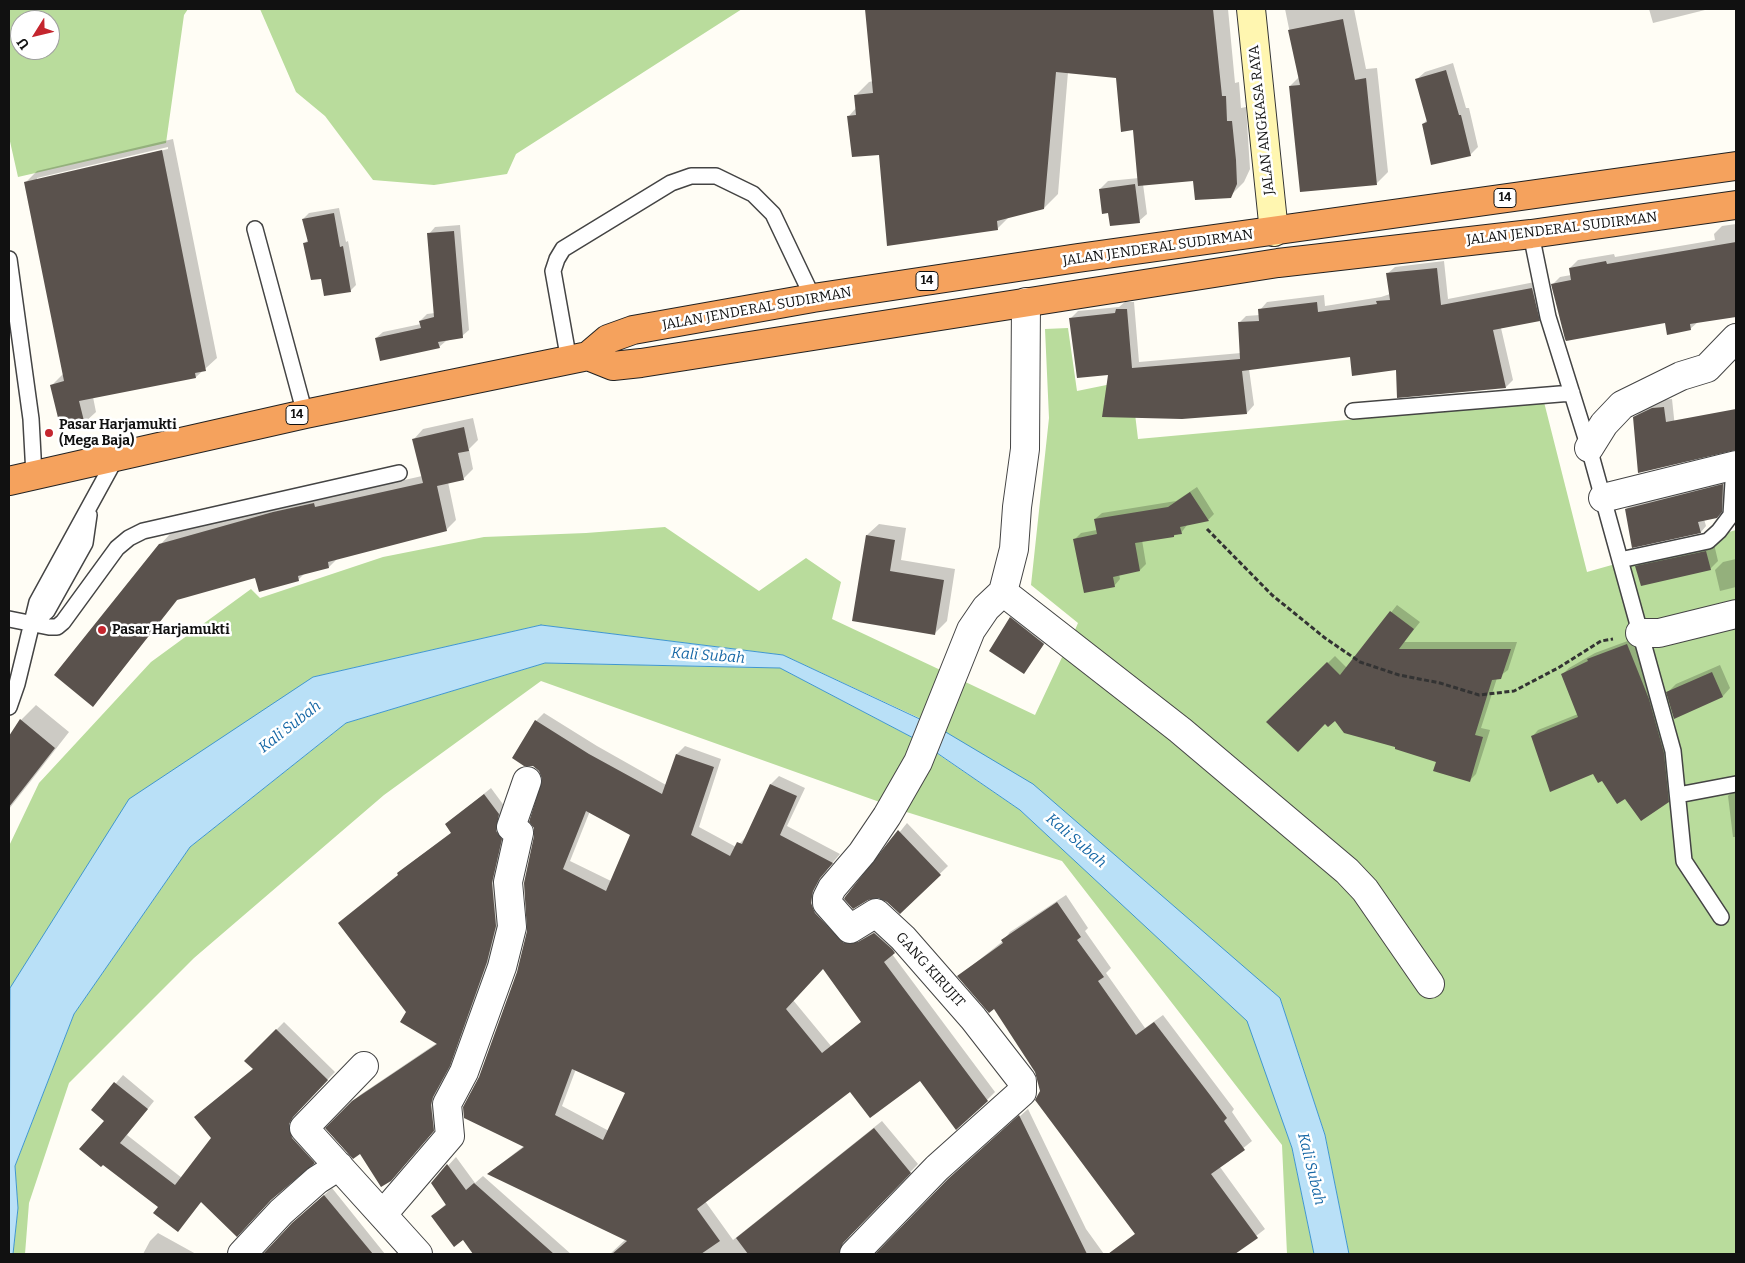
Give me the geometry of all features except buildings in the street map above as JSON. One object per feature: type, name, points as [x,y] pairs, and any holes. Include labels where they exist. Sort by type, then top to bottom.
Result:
[{"type":"highway","name":"JALAN JENDERAL SUDIRMAN","points":[[21,478],[305,414],[578,358],[608,339],[633,330],[813,298],[1078,258],[1736,166]]},
{"type":"highway","name":"JALAN JENDERAL SUDIRMAN","points":[[578,358],[613,366],[632,364],[1278,263],[1531,234],[1736,205]]},
{"type":"highway","points":[[1274,232],[1278,263]]},
{"type":"street","name":"JALAN ANGKASA RAYA","points":[[1251,9],[1274,232]]},
{"type":"street","points":[[1026,302],[1025,449],[1017,507],[1014,549],[1003,592],[1180,730],[1347,871],[1365,890],[1430,984]]},
{"type":"street","points":[[1589,448],[1604,424],[1622,405],[1681,376],[1707,368],[1736,338]]},
{"type":"street","points":[[1603,498],[1735,465]]},
{"type":"street","name":"GANG KIRUJIT","points":[[854,1254],[937,1168],[1022,1092],[1022,1081],[947,987],[876,913],[850,929],[827,903],[827,898],[832,888],[862,854],[918,762],[941,709],[971,630],[986,608],[1003,592]]},
{"type":"street","points":[[1640,633],[1660,633],[1736,614]]},
{"type":"street","points":[[383,1214],[450,1136],[447,1104],[464,1072],[502,967],[512,927],[508,882],[519,833],[511,827],[527,781]]},
{"type":"street","points":[[364,1066],[304,1128],[418,1254]]},
{"type":"street","points":[[242,1254],[281,1212],[317,1180],[339,1166]]},
{"type":"lane","points":[[578,358],[553,272],[563,249],[671,183],[691,176],[716,176],[753,194],[773,214],[813,298]]},
{"type":"lane","points":[[255,229],[305,414]]},
{"type":"lane","points":[[1531,234],[1548,318],[1589,448],[1673,751],[1684,862],[1721,917]]},
{"type":"lane","points":[[9,259],[31,419],[21,478]]},
{"type":"lane","points":[[1353,411],[1572,393]]},
{"type":"lane","points":[[9,707],[32,624],[47,611],[84,542],[92,503],[117,456]]},
{"type":"lane","points":[[1620,560],[1708,541],[1719,531],[1731,515],[1735,465]]},
{"type":"lane","points":[[9,620],[48,628],[57,627],[64,622],[117,548],[129,538],[143,531],[399,473]]},
{"type":"lane","points":[[1678,795],[1736,784]]},
{"type":"path","points":[[1207,529],[1272,595],[1325,638],[1360,662],[1399,675],[1440,683],[1479,695],[1514,691],[1558,668],[1601,641],[1640,633]]},
{"type":"green space","points":[[9,9],[188,9],[184,15],[166,143],[18,177],[9,137]]},
{"type":"green space","points":[[260,9],[742,9],[516,154],[507,174],[434,185],[373,180],[325,116],[296,92]]},
{"type":"green space","points":[[1068,328],[1077,391],[1131,380],[1138,439],[1544,402],[1587,572],[1736,530],[1736,1254],[1349,1254],[1325,1135],[1280,998],[939,728],[957,678],[1035,715],[1064,653],[1370,883],[1072,637],[1078,623],[1031,585],[1049,418],[1045,329]]},
{"type":"green space","points":[[665,527],[759,591],[806,558],[841,582],[832,619],[949,674],[930,723],[783,655],[541,625],[313,677],[10,988],[9,995],[9,846],[39,783],[151,662],[251,589],[260,598],[383,557],[484,537],[586,533]]},
{"type":"green space","points":[[545,663],[780,668],[921,742],[888,805],[541,681],[384,795],[194,958],[69,1083],[29,1203],[25,1254],[13,1254],[18,1208],[15,1166],[74,1014],[190,847],[346,723]]},
{"type":"green space","points":[[929,748],[1020,810],[1248,1021],[1292,1148],[1314,1254],[1287,1254],[1282,1145],[1062,861],[897,809]]},
{"type":"water","name":"Kali Subah","points":[[541,625],[783,655],[939,728],[1033,784],[1280,998],[1325,1135],[1349,1254],[1314,1254],[1292,1148],[1247,1021],[1020,810],[921,742],[780,668],[545,663],[346,723],[190,847],[74,1014],[15,1166],[18,1208],[13,1254],[9,1254],[10,988],[129,799],[313,677]]},
{"type":"place","name":"Pasar Harjamukti (Mega Baja)","points":[[49,433]]},
{"type":"place","name":"Pasar Harjamukti","points":[[102,630]]}]
